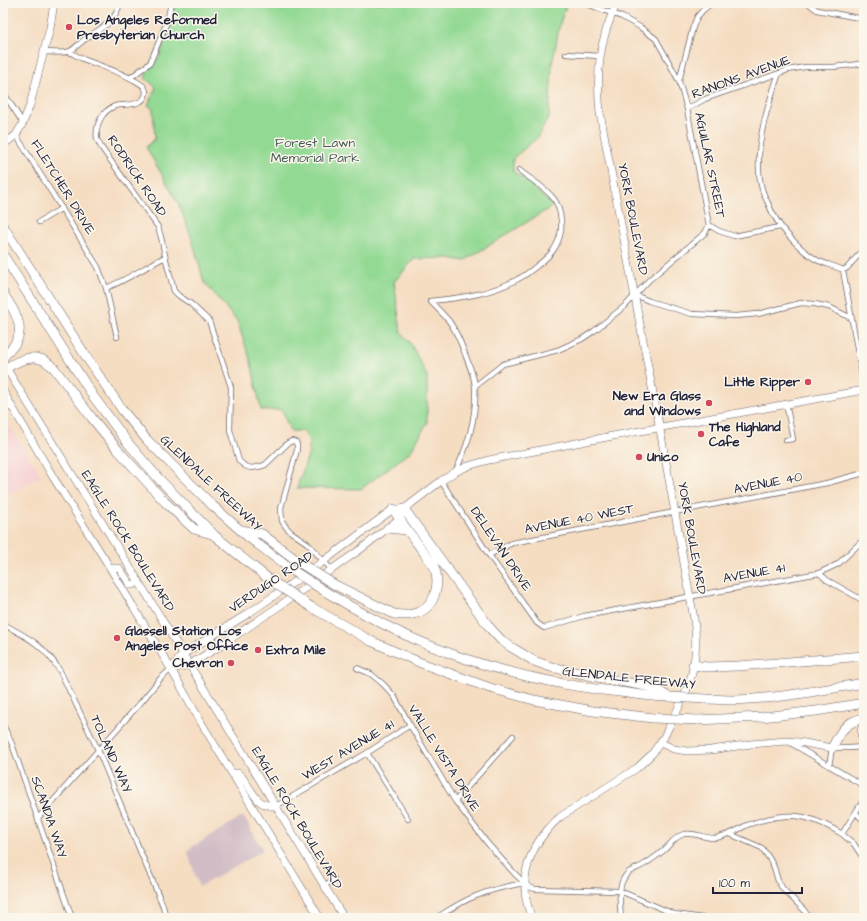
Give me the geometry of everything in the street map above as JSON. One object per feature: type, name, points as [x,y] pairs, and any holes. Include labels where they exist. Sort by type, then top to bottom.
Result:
[{"type":"highway","name":"GLENDALE FREEWAY","points":[[3,226],[87,358],[123,411],[158,451],[212,506],[240,530],[289,568],[374,620],[404,634],[468,659],[502,670],[548,682],[596,690],[734,700],[807,693],[864,683]]},
{"type":"highway","points":[[3,255],[93,396],[128,443],[159,479],[215,536],[270,580],[311,607],[371,641],[420,663],[490,688],[534,700],[593,711],[653,718],[698,720],[762,717],[816,711],[864,702]]},
{"type":"highway","points":[[3,293],[12,308],[20,328],[17,340],[13,347],[3,357]]},
{"type":"highway","points":[[4,366],[21,360],[33,358],[46,361],[54,368],[87,413],[118,450],[165,502],[194,529],[215,536]]},
{"type":"highway","points":[[240,530],[262,534],[300,563],[335,585],[394,614],[413,614],[420,612],[432,601],[436,593],[436,573],[434,566],[393,509]]},
{"type":"highway","points":[[404,509],[486,622],[501,640],[534,661],[551,667],[652,687],[667,696]]},
{"type":"highway","points":[[388,528],[407,530]]},
{"type":"highway","points":[[693,665],[707,667],[738,666],[864,656]]},
{"type":"highway","points":[[832,748],[840,733],[846,726],[855,720],[864,718]]},
{"type":"highway","points":[[864,725],[862,733],[864,739]]},
{"type":"main road","name":"FLETCHER DRIVE","points":[[16,135],[23,123],[30,105],[45,52],[54,3]]},
{"type":"main road","name":"YORK BOULEVARD","points":[[532,918],[527,904],[524,883],[529,858],[535,846],[551,825],[560,817],[637,768],[652,754],[661,743],[688,686],[696,650],[696,633],[676,512],[600,113],[598,76],[602,43],[617,3]]},
{"type":"main road","points":[[3,145],[16,135]]},
{"type":"main road","name":"EAGLE ROCK BOULEVARD","points":[[4,366],[139,582],[344,918]]},
{"type":"main road","name":"VERDUGO ROAD","points":[[171,669],[189,664],[223,644],[275,609],[361,549],[399,519],[404,509],[441,481],[454,472],[468,466],[489,460],[660,427],[864,390]]},
{"type":"main road","points":[[3,391],[53,477],[111,568],[202,724],[319,916]]},
{"type":"main road","points":[[393,509],[404,509]]},
{"type":"main road","name":"VERDUGO ROAD","points":[[171,669],[183,654],[249,613],[393,509]]},
{"type":"main road","points":[[111,568],[119,568],[130,584],[132,585],[139,582]]},
{"type":"main road","points":[[661,743],[674,749],[687,751],[730,748],[786,740],[832,748]]},
{"type":"main road","points":[[232,773],[238,773],[252,793],[263,804],[276,806]]},
{"type":"street","points":[[45,52],[69,52],[86,38],[104,28],[114,18],[120,3]]},
{"type":"street","points":[[130,78],[150,63],[167,22],[171,3]]},
{"type":"street","name":"RANONS AVENUE","points":[[584,3],[622,17],[640,27],[656,39],[679,81],[687,109],[705,99],[788,70],[805,67],[833,67],[864,62]]},
{"type":"street","points":[[679,81],[697,17],[712,3]]},
{"type":"street","points":[[808,3],[817,10],[864,19]]},
{"type":"street","name":"RODRICK ROAD","points":[[69,52],[122,74],[143,86],[146,90],[144,99],[139,103],[116,106],[108,109],[100,120],[97,130],[97,139],[101,147],[158,227],[174,291],[209,321],[231,387],[230,430],[239,461],[245,466],[258,468],[265,465],[288,443],[292,441],[296,442],[297,450],[281,508],[282,521],[291,532],[307,543],[331,569]]},
{"type":"street","points":[[566,54],[600,56]]},
{"type":"street","points":[[779,73],[770,98],[763,130],[759,166],[762,190],[773,215],[793,241],[807,254],[817,260],[843,270],[848,268],[864,250]]},
{"type":"street","points":[[3,92],[23,123]]},
{"type":"street","name":"AGUILAR STREET","points":[[687,109],[710,225],[719,231],[734,236],[780,226]]},
{"type":"street","name":"FLETCHER DRIVE","points":[[16,135],[98,266],[106,288],[117,337]]},
{"type":"street","points":[[454,472],[463,456],[471,428],[474,412],[474,386],[460,339],[448,321],[430,301],[472,295],[496,289],[518,280],[548,258],[556,247],[562,225],[561,216],[555,200],[546,190],[519,170]]},
{"type":"street","points":[[39,222],[62,208]]},
{"type":"street","points":[[474,386],[504,364],[558,350],[582,339],[594,331],[626,305],[649,280],[705,234],[710,225]]},
{"type":"street","points":[[106,288],[120,283],[150,264],[166,258]]},
{"type":"street","points":[[843,270],[864,381]]},
{"type":"street","points":[[635,295],[649,301],[692,314],[736,316],[758,314],[801,303],[829,307],[851,318]]},
{"type":"street","points":[[786,403],[793,439],[786,440]]},
{"type":"street","points":[[3,404],[14,410]]},
{"type":"street","name":"AVENUE 40","points":[[676,512],[827,483],[864,473]]},
{"type":"street","name":"DELEVAN DRIVE","points":[[441,481],[489,555],[537,623],[544,628]]},
{"type":"street","name":"AVENUE 40 WEST","points":[[489,555],[512,543],[676,512]]},
{"type":"street","name":"AVENUE 41","points":[[544,628],[584,616],[819,573],[838,564],[860,542],[864,540]]},
{"type":"street","points":[[819,573],[827,580],[864,601]]},
{"type":"street","name":"TOLAND WAY","points":[[3,624],[34,642],[47,652],[60,671],[98,750],[163,906],[166,918]]},
{"type":"street","name":"VALLE VISTA DRIVE","points":[[357,668],[371,674],[394,696],[455,801],[488,844],[524,883]]},
{"type":"street","points":[[38,818],[171,669]]},
{"type":"street","name":"SCANDIA WAY","points":[[3,725],[12,744],[72,918]]},
{"type":"street","name":"WEST AVENUE 41","points":[[276,806],[367,753],[410,725]]},
{"type":"street","points":[[455,801],[513,736]]},
{"type":"street","points":[[786,740],[864,786]]},
{"type":"street","points":[[829,766],[832,748],[864,747]]},
{"type":"street","points":[[367,753],[408,819]]},
{"type":"street","points":[[842,834],[864,799]]},
{"type":"street","points":[[856,813],[864,821]]},
{"type":"street","points":[[622,918],[620,891],[622,880],[630,872],[645,864],[664,850],[675,838],[684,834],[715,838],[730,834],[745,826],[769,818],[787,815],[803,816],[817,820],[842,834],[854,844],[864,859]]},
{"type":"street","points":[[730,834],[762,848],[774,867],[778,881],[783,890],[804,910],[809,918]]},
{"type":"street","points":[[324,886],[334,879]]},
{"type":"street","points":[[436,918],[476,896],[492,890],[524,883],[535,889],[620,891],[674,914],[703,918]]},
{"type":"shaded area","points":[[3,416],[41,475],[3,498]]},
{"type":"shaded area","points":[[243,816],[263,850],[199,887],[187,850]]},
{"type":"green space","name":"Forest Lawn Memorial Park","points":[[175,3],[567,3],[560,23],[552,65],[549,117],[537,138],[513,158],[513,171],[529,183],[553,206],[464,261],[449,258],[414,259],[394,282],[401,332],[411,344],[427,376],[427,423],[411,451],[361,489],[297,488],[309,452],[309,441],[303,431],[290,431],[282,410],[261,410],[251,362],[237,321],[204,282],[192,239],[178,203],[146,147],[155,139],[153,109],[148,105],[156,87],[145,78],[148,70],[160,56]]},
{"type":"place","name":"Los Angeles Reformed Presbyterian Church","points":[[69,27]]},
{"type":"place","name":"Little Ripper","points":[[808,382]]},
{"type":"place","name":"New Era Glass and Windows","points":[[709,403]]},
{"type":"place","name":"The Highland Cafe","points":[[701,434]]},
{"type":"place","name":"Unico","points":[[639,457]]},
{"type":"place","name":"Glassell Station Los Angeles Post Office","points":[[117,638]]},
{"type":"place","name":"Extra Mile","points":[[258,650]]},
{"type":"place","name":"Chevron","points":[[231,663]]}]
